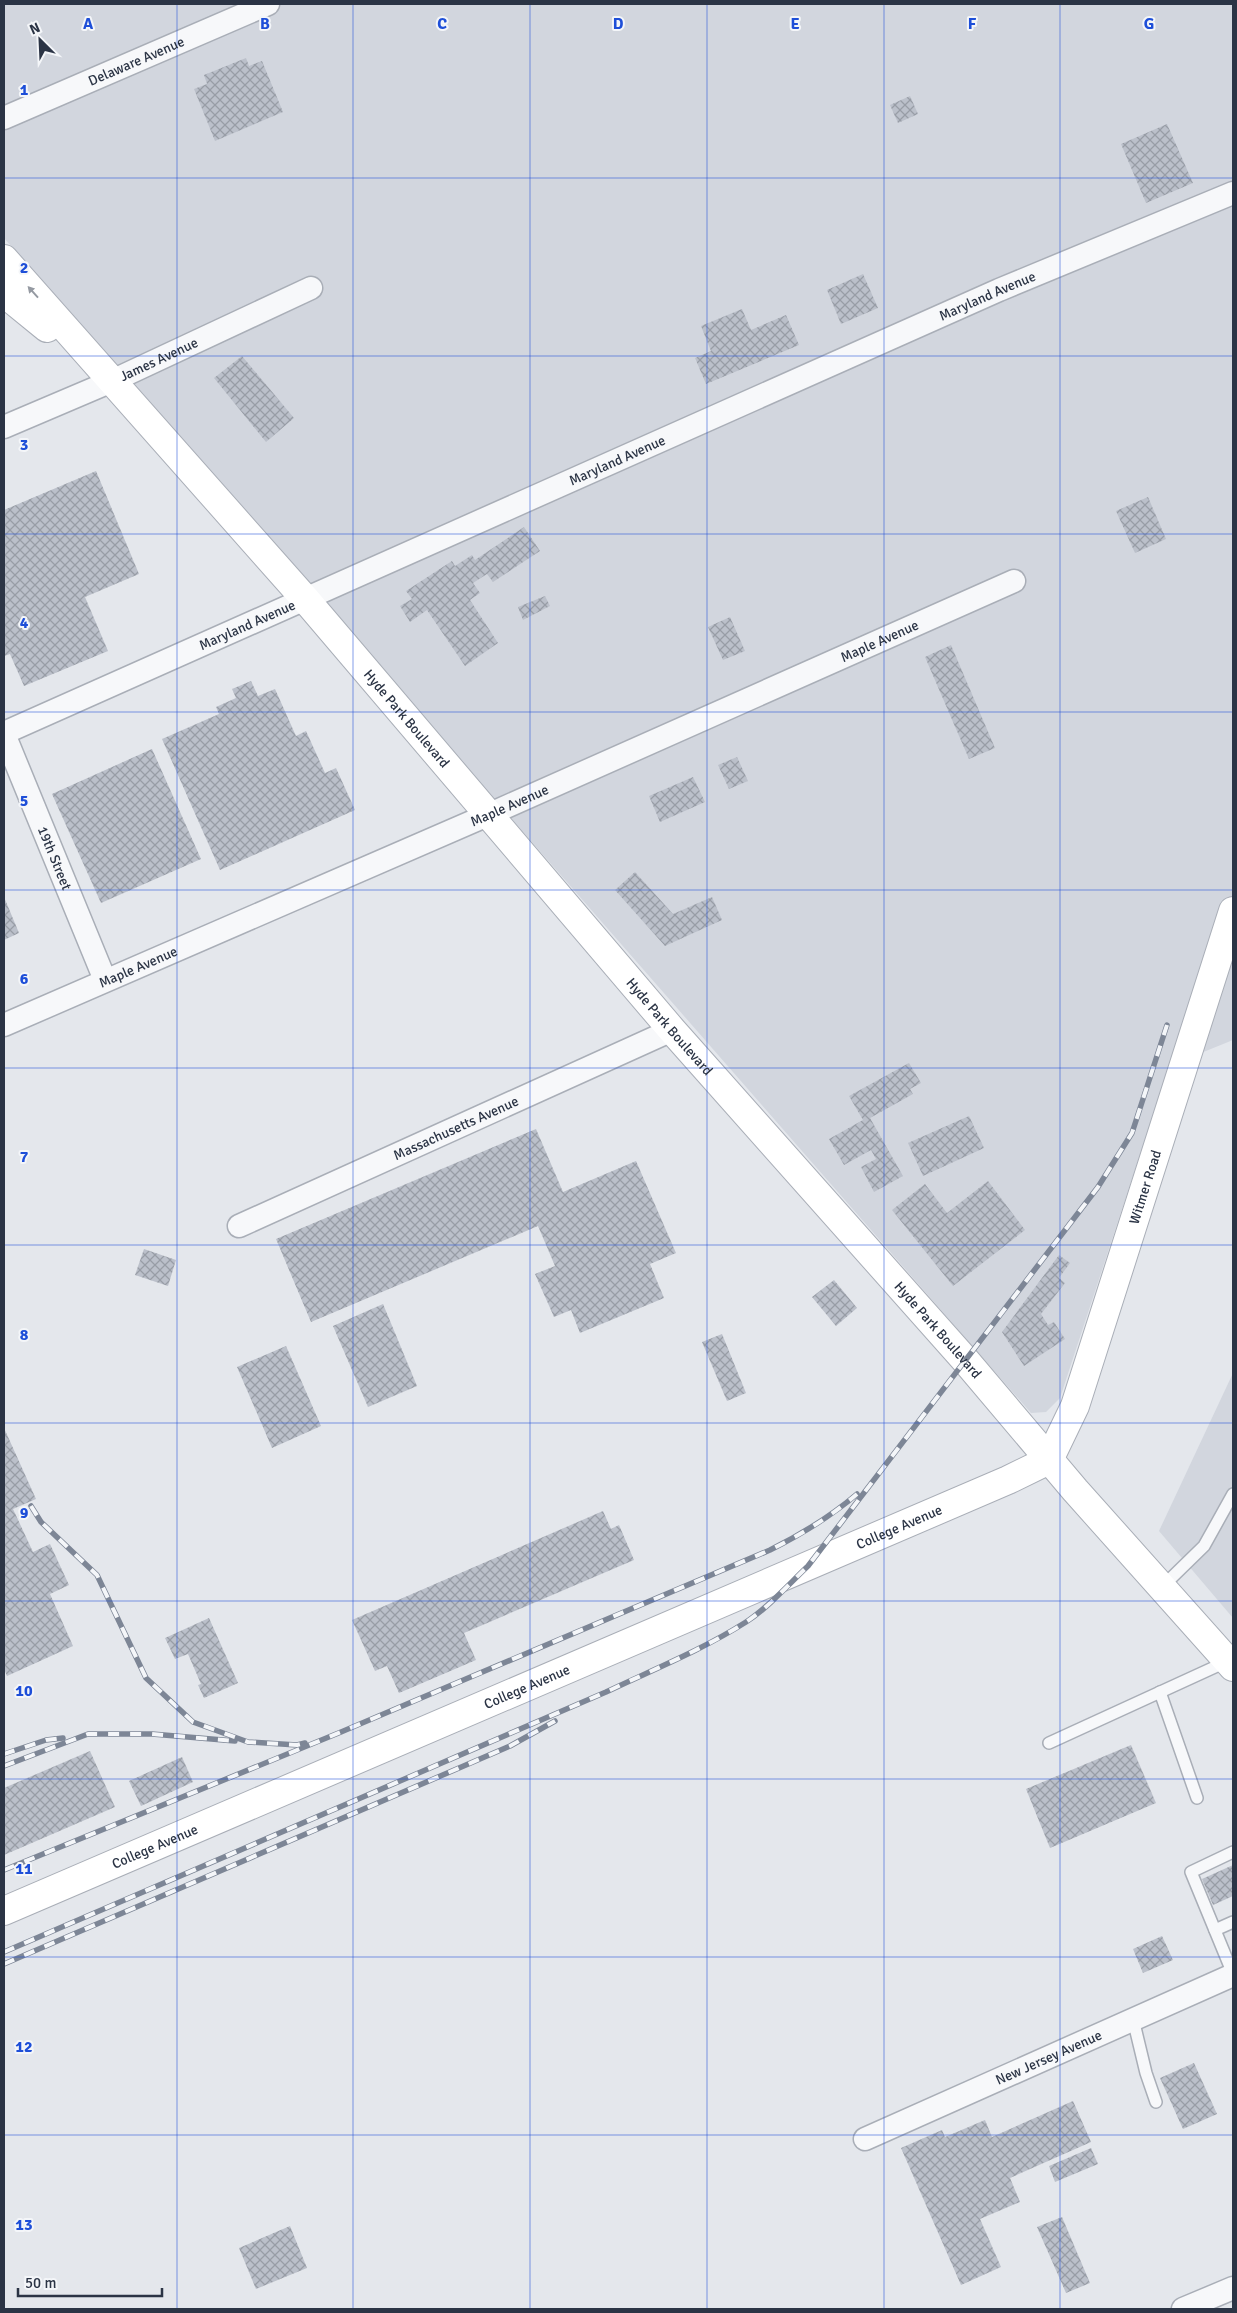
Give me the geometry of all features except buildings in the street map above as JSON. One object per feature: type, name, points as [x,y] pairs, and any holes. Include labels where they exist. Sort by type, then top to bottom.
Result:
[{"type":"main road","name":"Hyde Park Boulevard","points":[[4,259],[306,600],[672,1030],[966,1361],[1049,1460],[1231,1664]]},
{"type":"main road","name":"Hyde Park Boulevard","points":[[4,293],[112,381]]},
{"type":"main road","name":"Witmer Road","points":[[1049,1460],[1075,1406],[1233,911]]},
{"type":"main road","name":"College Avenue","points":[[4,1911],[990,1488],[1049,1460]]},
{"type":"street","name":"Delaware Avenue","points":[[4,118],[268,4]]},
{"type":"street","name":"Maryland Avenue","points":[[4,734],[999,290],[1233,192]]},
{"type":"street","name":"James Avenue","points":[[4,427],[112,381],[311,288]]},
{"type":"street","name":"Maple Avenue","points":[[4,1025],[490,814],[1014,580]]},
{"type":"street","name":"19th Street","points":[[4,734],[105,980]]},
{"type":"street","name":"Massachusetts Avenue","points":[[239,1226],[672,1030]]},
{"type":"street","name":"New Jersey Avenue","points":[[864,2139],[1233,1974]]},
{"type":"street","points":[[1183,2309],[1233,2288]]},
{"type":"lane","points":[[1162,1587],[1204,1546],[1233,1494]]},
{"type":"lane","points":[[1049,1743],[1160,1692],[1231,1664]]},
{"type":"lane","points":[[1160,1692],[1197,1798]]},
{"type":"lane","points":[[1233,1852],[1191,1872],[1233,1974]]},
{"type":"lane","points":[[1215,1930],[1233,1922]]},
{"type":"lane","points":[[1133,2020],[1156,2102]]},
{"type":"shaded area","points":[[4,4],[1233,4],[1233,1040],[1169,1066],[1060,1398],[1046,1412],[1031,1413],[4,238]]},
{"type":"shaded area","points":[[1233,1373],[1233,1618],[1159,1531]]},
{"type":"railway","points":[[4,1952],[606,1692],[712,1642],[763,1610],[808,1566],[1098,1187],[1132,1133],[1167,1025]]},
{"type":"railway","points":[[4,1870],[341,1732],[770,1550],[815,1525],[857,1494]]},
{"type":"railway","points":[[31,1506],[41,1522],[97,1575],[146,1678],[193,1722],[248,1742],[297,1745],[305,1743]]},
{"type":"railway","points":[[4,1964],[510,1746],[555,1721]]},
{"type":"railway","points":[[4,1766],[88,1734],[152,1734],[235,1741]]},
{"type":"railway","points":[[4,1754],[46,1740],[63,1738]]}]
